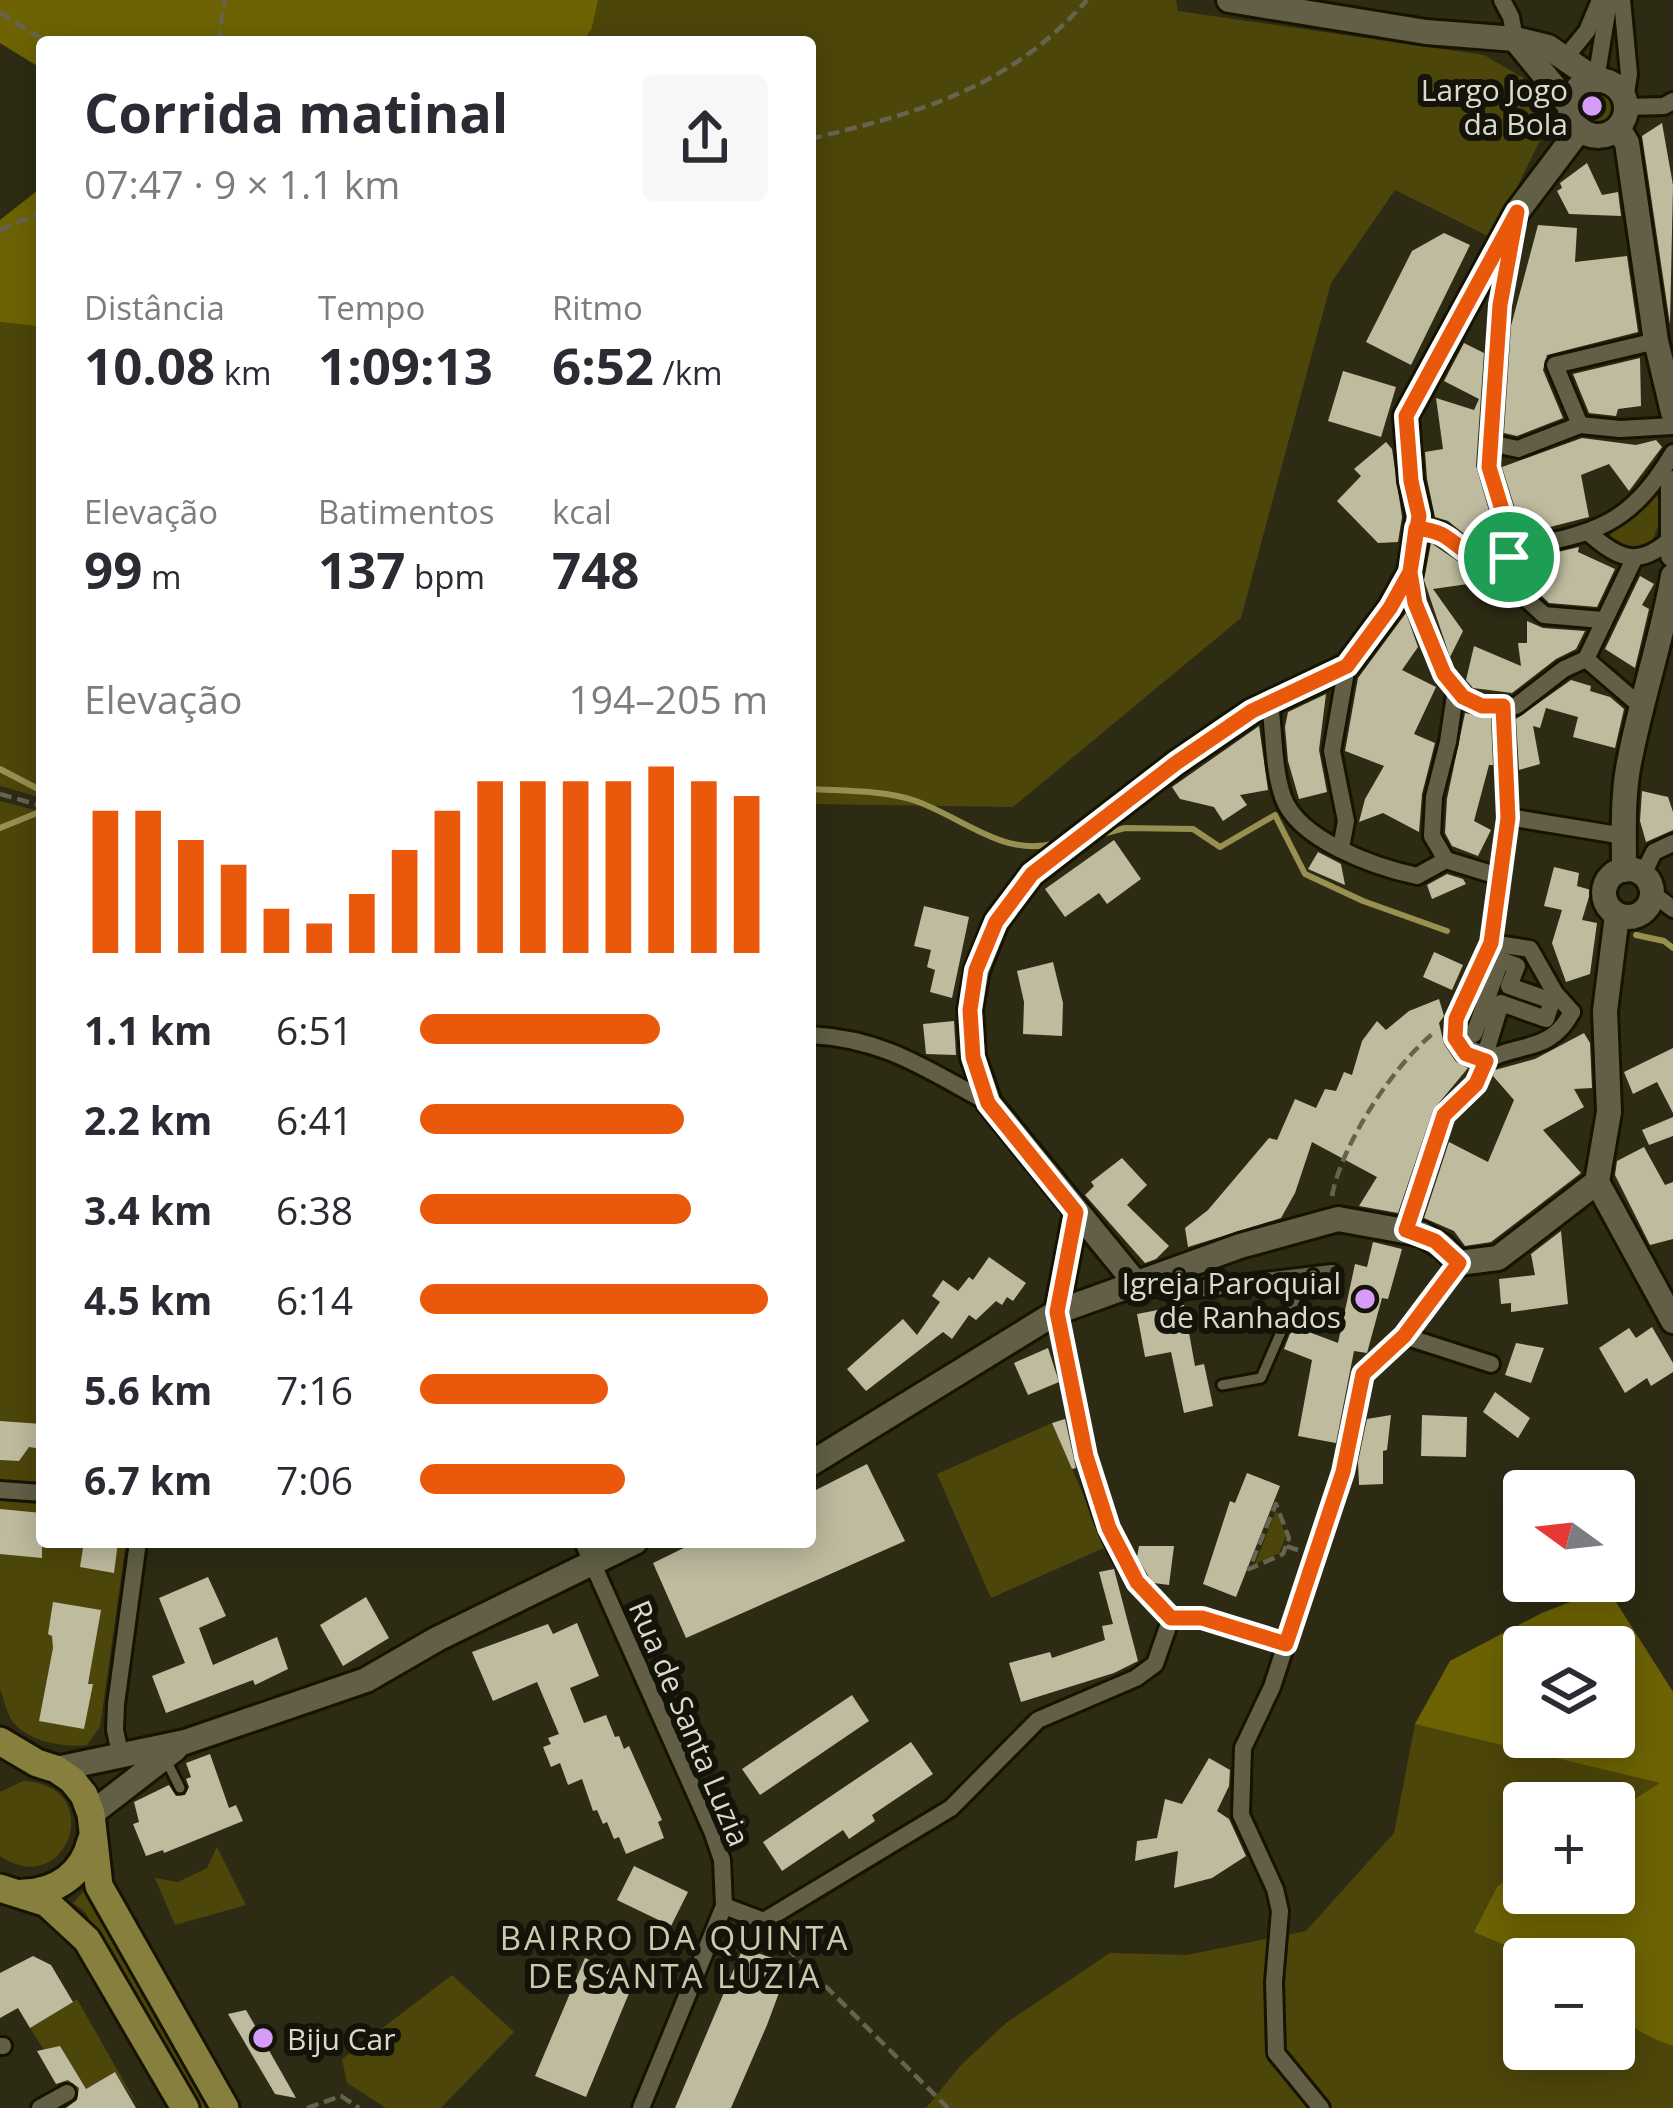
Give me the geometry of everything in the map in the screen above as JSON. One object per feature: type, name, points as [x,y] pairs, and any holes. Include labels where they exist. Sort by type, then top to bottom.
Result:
[{"type":"main road","points":[[0,1742],[72,1780],[92,1823],[99,1886],[225,2108]]},
{"type":"main road","points":[[0,1769],[16,1763],[46,1766]]},
{"type":"main road","points":[[10,1890],[40,1892],[60,1885],[88,1854],[92,1823]]},
{"type":"main road","points":[[10,1890],[46,1904],[87,1940],[185,2108]]},
{"type":"street","points":[[1229,0],[1290,5],[1426,32],[1515,39],[1548,47],[1596,80],[1617,87],[1656,340],[1673,412]]},
{"type":"street","points":[[1502,0],[1515,39],[1569,105],[1579,130]]},
{"type":"street","points":[[1565,58],[1605,0]]},
{"type":"street","points":[[1596,80],[1605,0]]},
{"type":"street","points":[[1579,130],[1603,136],[1623,112],[1629,74],[1622,0]]},
{"type":"street","points":[[1569,105],[1579,87],[1596,80]]},
{"type":"street","points":[[1623,112],[1673,101]]},
{"type":"street","points":[[1579,130],[1517,212],[1406,416],[1419,516],[1410,572],[1415,603],[1444,674],[1463,697],[1482,706],[1516,706],[1564,669],[1586,659],[1634,559]]},
{"type":"street","points":[[1503,574],[1514,549],[1489,467],[1500,305],[1517,212]]},
{"type":"street","points":[[1580,425],[1556,365],[1656,340]]},
{"type":"street","points":[[1490,443],[1517,448],[1580,425],[1673,426]]},
{"type":"street","points":[[1514,549],[1590,534],[1653,487],[1673,453]]},
{"type":"street","points":[[1673,483],[1673,555]]},
{"type":"street","points":[[1416,528],[1442,531],[1471,556],[1503,574],[1544,615],[1602,620]]},
{"type":"street","points":[[1590,534],[1606,549],[1634,559],[1653,556],[1672,538]]},
{"type":"street","points":[[1341,848],[1346,820],[1332,751],[1347,666],[1410,572]]},
{"type":"street","points":[[1617,915],[1641,914],[1640,879],[1624,836],[1629,761],[1673,576]]},
{"type":"street","points":[[1586,659],[1643,708]]},
{"type":"street","points":[[1332,1273],[1171,1292],[1142,1279],[1076,1212],[988,1103],[973,1057],[970,1010],[976,970],[996,922],[1032,874],[1176,763],[1270,703],[1347,666]]},
{"type":"street","points":[[1456,688],[1433,796],[1432,836],[1446,860],[1498,876]]},
{"type":"street","points":[[1270,703],[1282,794],[1294,819],[1370,862],[1417,876],[1446,860]]},
{"type":"street","points":[[1503,706],[1508,818],[1491,943],[1456,1019],[1455,1038],[1466,1054],[1486,1058],[1503,1051],[1530,1050],[1566,1024],[1572,1012]]},
{"type":"street","points":[[1508,818],[1624,836]]},
{"type":"street","points":[[1640,879],[1654,852],[1673,843]]},
{"type":"street","points":[[1673,909],[1640,879],[1611,877],[1605,890],[1607,904],[1617,915],[1605,1011],[1609,1112],[1598,1182],[1673,1321]]},
{"type":"street","points":[[1491,943],[1530,949],[1555,993],[1572,1012],[1605,1011]]},
{"type":"street","points":[[1406,1230],[1444,1115],[1476,1084],[1486,1058],[1502,1003],[1546,1019],[1552,1001],[1510,986],[1517,966],[1501,960],[1465,1047],[1486,1058]]},
{"type":"street","points":[[816,1035],[853,1037],[888,1048],[988,1103]]},
{"type":"street","points":[[1321,2108],[1276,2053],[1274,1982],[1280,1911],[1275,1889],[1241,1815],[1243,1748],[1272,1688],[1343,1472],[1363,1374],[1404,1336],[1459,1263],[1498,1258],[1598,1182]]},
{"type":"street","points":[[1076,1212],[1057,1312],[1086,1456],[1109,1528],[1137,1582],[1171,1618],[1202,1618],[1286,1644]]},
{"type":"street","points":[[816,1460],[1057,1312],[1142,1279],[1330,1220],[1406,1230],[1435,1241],[1459,1263]]},
{"type":"street","points":[[1404,1336],[1491,1364]]},
{"type":"street","points":[[0,1490],[36,1493]]},
{"type":"street","points":[[121,1758],[116,1704],[137,1548]]},
{"type":"street","points":[[46,1766],[174,1749],[366,1681],[587,1552]]},
{"type":"street","name":"Rua de Santa Luzia","points":[[587,1552],[722,1860],[724,1906],[641,2108]]},
{"type":"street","points":[[724,1906],[764,1922],[951,1808],[1038,1720],[1136,1678],[1154,1664],[1171,1618]]},
{"type":"street","points":[[92,1823],[174,1749]]},
{"type":"street","points":[[40,2108],[67,2093]]},
{"type":"lane","points":[[1222,1385],[1261,1378],[1305,1276]]},
{"type":"lane","points":[[174,1749],[180,1788]]},
{"type":"path","points":[[219,36],[225,0]]},
{"type":"path","points":[[816,137],[958,98],[1028,56],[1087,0]]},
{"type":"path","points":[[0,13],[37,36]]},
{"type":"path","points":[[0,230],[36,215]]},
{"type":"path","points":[[0,794],[36,804]]},
{"type":"path","points":[[1330,1220],[1336,1175],[1350,1140],[1413,1052],[1456,1019]]},
{"type":"path","points":[[1276,1504],[1288,1546],[1250,1569],[1261,1536],[1276,1504]]},
{"type":"path","points":[[764,1922],[948,2108]]},
{"type":"path","points":[[307,2108],[341,2096],[359,2108]]},
{"type":"shaded area","points":[[0,0],[598,0],[587,36],[36,36],[36,65],[0,43]]},
{"type":"shaded area","points":[[598,0],[1176,0],[1178,11],[1484,55],[1532,83],[1554,112],[1492,238],[1395,190],[1331,283],[1241,618],[1013,807],[816,804],[816,36],[587,36]]},
{"type":"shaded area","points":[[1599,94],[1609,98],[1613,108],[1609,118],[1599,122],[1589,118],[1585,108],[1589,98]]},
{"type":"shaded area","points":[[36,192],[36,326],[0,322],[0,220]]},
{"type":"shaded area","points":[[0,322],[36,326],[36,796],[0,786]]},
{"type":"shaded area","points":[[1662,494],[1666,504],[1648,553],[1618,549],[1606,539],[1645,503]]},
{"type":"shaded area","points":[[0,801],[36,810],[36,1484],[0,1481]]},
{"type":"shaded area","points":[[1052,1423],[1106,1547],[991,1598],[937,1474]]},
{"type":"shaded area","points":[[0,1499],[36,1502],[36,1548],[125,1548],[100,1727],[87,1745],[35,1738],[11,1719],[0,1689]]},
{"type":"shaded area","points":[[1276,1511],[1286,1536],[1279,1553],[1255,1564]]},
{"type":"shaded area","points":[[1571,1602],[1616,1602],[1631,1626],[1517,1626]]},
{"type":"shaded area","points":[[1571,1602],[1616,1602],[1631,1626],[1517,1626]]},
{"type":"shaded area","points":[[1635,1632],[1673,1692],[1673,2108],[926,2108],[962,2064],[1006,2023],[1110,1953],[1187,1955],[1306,1931],[1394,1833],[1415,1724],[1450,1661],[1503,1633],[1503,1758],[1635,1758]]},
{"type":"shaded area","points":[[1635,1632],[1673,1692],[1673,2046],[1635,2027],[1635,1938],[1503,1938],[1503,1944],[1474,1932],[1503,1883],[1503,1914],[1635,1914],[1635,1799],[1660,1783],[1556,1758],[1635,1758]]},
{"type":"shaded area","points":[[1503,1633],[1503,1745],[1415,1724],[1450,1661]]},
{"type":"shaded area","points":[[23,1781],[49,1787],[65,1800],[71,1818],[69,1837],[60,1853],[44,1864],[24,1866],[0,1856],[0,1792]]},
{"type":"shaded area","points":[[217,1847],[246,1905],[175,1925],[155,1878],[178,1882],[207,1868]]},
{"type":"shaded area","points":[[85,1890],[209,2108],[198,2108],[85,1912],[73,1903]]},
{"type":"shaded area","points":[[452,1975],[514,2032],[441,2108],[386,2108],[347,2083],[342,2059]]},
{"type":"shaded area","points":[[77,1999],[139,2108],[115,2072],[74,2096],[65,2082],[76,2074],[44,2050],[30,2028]]},
{"type":"building","points":[[1662,123],[1673,185],[1670,324],[1642,136]]},
{"type":"building","points":[[1587,163],[1602,195],[1618,192],[1621,216],[1569,214],[1557,191],[1562,188],[1560,183]]},
{"type":"building","points":[[1538,225],[1577,228],[1575,262],[1627,256],[1638,332],[1547,355],[1543,370],[1563,418],[1517,436],[1504,433],[1511,326]]},
{"type":"building","points":[[1444,233],[1470,245],[1411,365],[1366,342],[1412,251]]},
{"type":"building","points":[[1464,343],[1484,353],[1476,466],[1499,545],[1490,549],[1435,517],[1427,479],[1425,452],[1443,449],[1436,398],[1474,410],[1479,399],[1444,381]]},
{"type":"building","points":[[1640,358],[1641,406],[1618,409],[1616,416],[1589,413],[1573,374]]},
{"type":"building","points":[[1343,371],[1396,387],[1381,437],[1328,421]]},
{"type":"building","points":[[1582,438],[1636,445],[1656,440],[1662,447],[1629,491],[1609,464],[1581,475],[1589,517],[1523,534],[1502,467]]},
{"type":"building","points":[[1386,442],[1392,449],[1402,517],[1398,542],[1378,543],[1337,501],[1361,476],[1354,469]]},
{"type":"building","points":[[1431,543],[1469,569],[1468,584],[1433,589],[1463,631],[1450,657],[1424,580]]},
{"type":"building","points":[[1579,547],[1578,552],[1615,569],[1597,607],[1549,603],[1518,573],[1524,560]]},
{"type":"building","points":[[1640,576],[1654,584],[1642,605],[1649,609],[1635,668],[1605,649]]},
{"type":"building","points":[[1406,613],[1418,647],[1402,670],[1436,687],[1414,734],[1435,743],[1422,794],[1419,832],[1383,813],[1359,822],[1365,799],[1384,766],[1345,751],[1358,678]]},
{"type":"building","points":[[1527,621],[1543,628],[1585,631],[1576,649],[1512,693],[1473,688],[1466,680],[1474,646],[1521,666],[1518,643],[1527,643]]},
{"type":"building","points":[[1571,680],[1591,686],[1590,691],[1610,697],[1624,709],[1615,748],[1573,737],[1578,717],[1546,708],[1540,728],[1533,726],[1540,764],[1519,770],[1516,719]]},
{"type":"building","points":[[1326,694],[1319,750],[1327,792],[1299,799],[1288,761],[1288,712]]},
{"type":"building","points":[[1465,713],[1491,718],[1493,765],[1489,765],[1474,821],[1491,830],[1478,856],[1452,846],[1445,833],[1447,799]]},
{"type":"building","points":[[1259,726],[1268,790],[1240,795],[1247,805],[1223,821],[1214,807],[1180,799],[1172,787]]},
{"type":"building","points":[[1642,791],[1668,797],[1673,812],[1673,830],[1646,842],[1640,821]]},
{"type":"building","points":[[1114,840],[1141,879],[1107,904],[1099,893],[1065,917],[1045,889]]},
{"type":"building","points":[[1318,852],[1341,864],[1345,885],[1308,869]]},
{"type":"building","points":[[1554,867],[1579,873],[1577,886],[1591,890],[1582,920],[1597,923],[1590,974],[1566,982],[1552,943],[1562,910],[1544,906]]},
{"type":"building","points":[[1447,874],[1466,884],[1432,899],[1427,885]]},
{"type":"building","points":[[924,906],[969,917],[952,998],[930,992],[935,970],[927,967],[931,950],[914,946]]},
{"type":"building","points":[[1434,952],[1463,965],[1452,990],[1423,977]]},
{"type":"building","points":[[1053,962],[1063,1003],[1062,1036],[1023,1034],[1024,1002],[1017,971]]},
{"type":"building","points":[[1439,999],[1444,1044],[1456,1062],[1468,1068],[1433,1110],[1398,1213],[1359,1206],[1377,1177],[1312,1142],[1281,1218],[1188,1247],[1185,1228],[1208,1210],[1269,1138],[1277,1140],[1295,1099],[1316,1108],[1325,1089],[1336,1091],[1344,1072],[1352,1075],[1362,1041],[1377,1021],[1386,1030],[1409,1011]]},
{"type":"building","points":[[954,1021],[956,1055],[926,1054],[923,1024]]},
{"type":"building","points":[[1584,1033],[1590,1043],[1592,1088],[1574,1089],[1584,1107],[1543,1130],[1581,1173],[1491,1242],[1465,1246],[1454,1231],[1424,1218],[1449,1142],[1488,1162],[1514,1100],[1493,1076],[1495,1070],[1535,1059]]},
{"type":"building","points":[[1673,1048],[1673,1113],[1657,1082],[1633,1094],[1624,1072]]},
{"type":"building","points":[[1673,1117],[1673,1136],[1649,1145],[1642,1130]]},
{"type":"building","points":[[1644,1147],[1665,1185],[1673,1182],[1673,1239],[1650,1245],[1615,1175],[1617,1161]]},
{"type":"building","points":[[1122,1158],[1147,1185],[1127,1205],[1169,1246],[1145,1263],[1085,1195],[1094,1186],[1091,1182]]},
{"type":"building","points":[[1561,1231],[1568,1304],[1511,1312],[1511,1303],[1501,1304],[1499,1279],[1535,1275],[1531,1254]]},
{"type":"building","points":[[1373,1242],[1402,1249],[1367,1353],[1354,1351],[1336,1443],[1298,1436],[1312,1360],[1284,1349],[1293,1326],[1338,1343],[1355,1264],[1367,1267]]},
{"type":"building","points":[[989,1257],[1026,1283],[1013,1301],[1007,1297],[1002,1305],[996,1301],[976,1320],[969,1315],[952,1339],[943,1332],[866,1391],[847,1369],[903,1319],[917,1335],[940,1302],[932,1296],[943,1280],[958,1291],[969,1277],[973,1280]]},
{"type":"building","points":[[1184,1305],[1195,1366],[1204,1364],[1213,1406],[1184,1413],[1171,1352],[1145,1357],[1137,1314]]},
{"type":"building","points":[[1652,1327],[1673,1363],[1673,1372],[1651,1386],[1647,1378],[1625,1393],[1599,1348],[1629,1328],[1636,1338]]},
{"type":"building","points":[[1516,1343],[1544,1348],[1531,1383],[1505,1375]]},
{"type":"building","points":[[1048,1348],[1059,1382],[1028,1395],[1014,1363]]},
{"type":"building","points":[[1495,1392],[1530,1418],[1518,1438],[1483,1412]]},
{"type":"building","points":[[1391,1415],[1387,1450],[1383,1451],[1383,1484],[1359,1485],[1358,1462],[1367,1419]]},
{"type":"building","points":[[1422,1415],[1467,1417],[1466,1457],[1421,1456]]},
{"type":"building","points":[[1065,1419],[1076,1468],[1072,1469],[1052,1423]]},
{"type":"building","points":[[0,1421],[36,1424],[36,1448],[29,1447],[19,1461],[0,1460]]},
{"type":"building","points":[[867,1464],[905,1541],[686,1638],[653,1563],[684,1548],[816,1548],[816,1490]]},
{"type":"building","points":[[1247,1473],[1280,1486],[1236,1597],[1203,1584],[1230,1501],[1235,1503]]},
{"type":"building","points":[[0,1509],[36,1512],[36,1548],[42,1548],[42,1558],[0,1554]]},
{"type":"building","points":[[1139,1546],[1174,1546],[1169,1585],[1154,1583],[1149,1577],[1137,1557]]},
{"type":"building","points":[[83,1548],[117,1548],[114,1573],[80,1567]]},
{"type":"building","points":[[1114,1569],[1138,1661],[1021,1702],[1009,1663],[1050,1652],[1052,1658],[1105,1640],[1102,1626],[1113,1624],[1099,1572]]},
{"type":"building","points":[[208,1577],[226,1616],[199,1628],[213,1665],[277,1637],[288,1669],[255,1685],[253,1680],[166,1713],[152,1676],[185,1663],[159,1598]]},
{"type":"building","points":[[366,1597],[389,1638],[343,1666],[320,1625]]},
{"type":"building","points":[[53,1602],[101,1610],[84,1729],[39,1721],[53,1648],[48,1634]]},
{"type":"building","points":[[577,1623],[599,1676],[570,1688],[584,1723],[606,1715],[615,1737],[619,1736],[624,1749],[629,1746],[662,1820],[658,1822],[664,1838],[626,1854],[619,1837],[614,1839],[607,1822],[603,1824],[597,1810],[593,1811],[582,1779],[568,1785],[560,1763],[551,1767],[543,1747],[551,1744],[548,1738],[559,1734],[537,1682],[493,1701],[472,1652],[548,1624],[553,1634]]},
{"type":"building","points":[[852,1695],[869,1721],[760,1795],[742,1769]]},
{"type":"building","points":[[911,1742],[933,1774],[872,1815],[875,1821],[849,1839],[843,1830],[782,1871],[763,1842]]},
{"type":"building","points":[[210,1754],[229,1808],[236,1805],[243,1821],[146,1856],[133,1824],[139,1822],[134,1802],[169,1785],[176,1796],[185,1795],[186,1779],[191,1777],[186,1763]]},
{"type":"building","points":[[1209,1758],[1230,1770],[1229,1786],[1217,1811],[1229,1819],[1246,1856],[1212,1878],[1174,1888],[1178,1851],[1135,1861],[1137,1841],[1157,1838],[1165,1799],[1182,1804]]},
{"type":"building","points":[[634,1866],[688,1892],[671,1926],[617,1900]]},
{"type":"building","points":[[743,1948],[781,1961],[774,1979],[783,1982],[767,2025],[731,2108],[675,2108]]},
{"type":"building","points":[[33,1956],[51,1965],[73,2002],[30,2028],[18,2008],[0,2018],[0,1973]]},
{"type":"building","points":[[585,1958],[619,1973],[616,1979],[632,1986],[586,2097],[535,2076]]},
{"type":"building","points":[[246,2010],[296,2098],[275,2094],[228,2014]]},
{"type":"building","points":[[60,2046],[86,2089],[115,2072],[136,2108],[66,2108],[77,2100],[79,2088],[68,2080],[56,2084],[37,2051]]},
{"type":"waterway","points":[[0,769],[36,788]]},
{"type":"waterway","points":[[816,789],[901,797],[998,840],[1053,844]]},
{"type":"waterway","points":[[0,828],[36,813]]},
{"type":"waterway","points":[[1102,834],[1125,828],[1193,829],[1220,847],[1275,815],[1305,874],[1447,931]]},
{"type":"waterway","points":[[1636,935],[1664,941],[1673,948]]},
{"type":"place","name":"Largo Jogo da Bola","points":[[1592,106]]},
{"type":"place","name":"Igreja Paroquial de Ranhados","points":[[1365,1299]]},
{"type":"place","name":"Biju Car","points":[[263,2038]]},
{"type":"district","name":"BAIRRO DA QUINTA DE SANTA LUZIA","points":[[675,1956]]},
{"type":"route","points":[[1509,557],[1503,574],[1471,556],[1442,531],[1416,528],[1410,572],[1347,666],[1252,711],[1032,874],[996,922],[976,970],[970,1010],[973,1057],[988,1103],[1076,1212],[1057,1312],[1086,1456],[1109,1528],[1137,1582],[1171,1618],[1202,1618],[1286,1644],[1343,1472],[1363,1374],[1404,1336],[1459,1263],[1435,1241],[1406,1230],[1444,1115],[1476,1084],[1486,1061],[1466,1054],[1455,1038],[1456,1019],[1491,943],[1508,818],[1503,706],[1482,706],[1463,697],[1444,674],[1415,603],[1410,572],[1416,528],[1419,516],[1406,416],[1517,212],[1500,305],[1489,467],[1514,549],[1509,557]]}]
